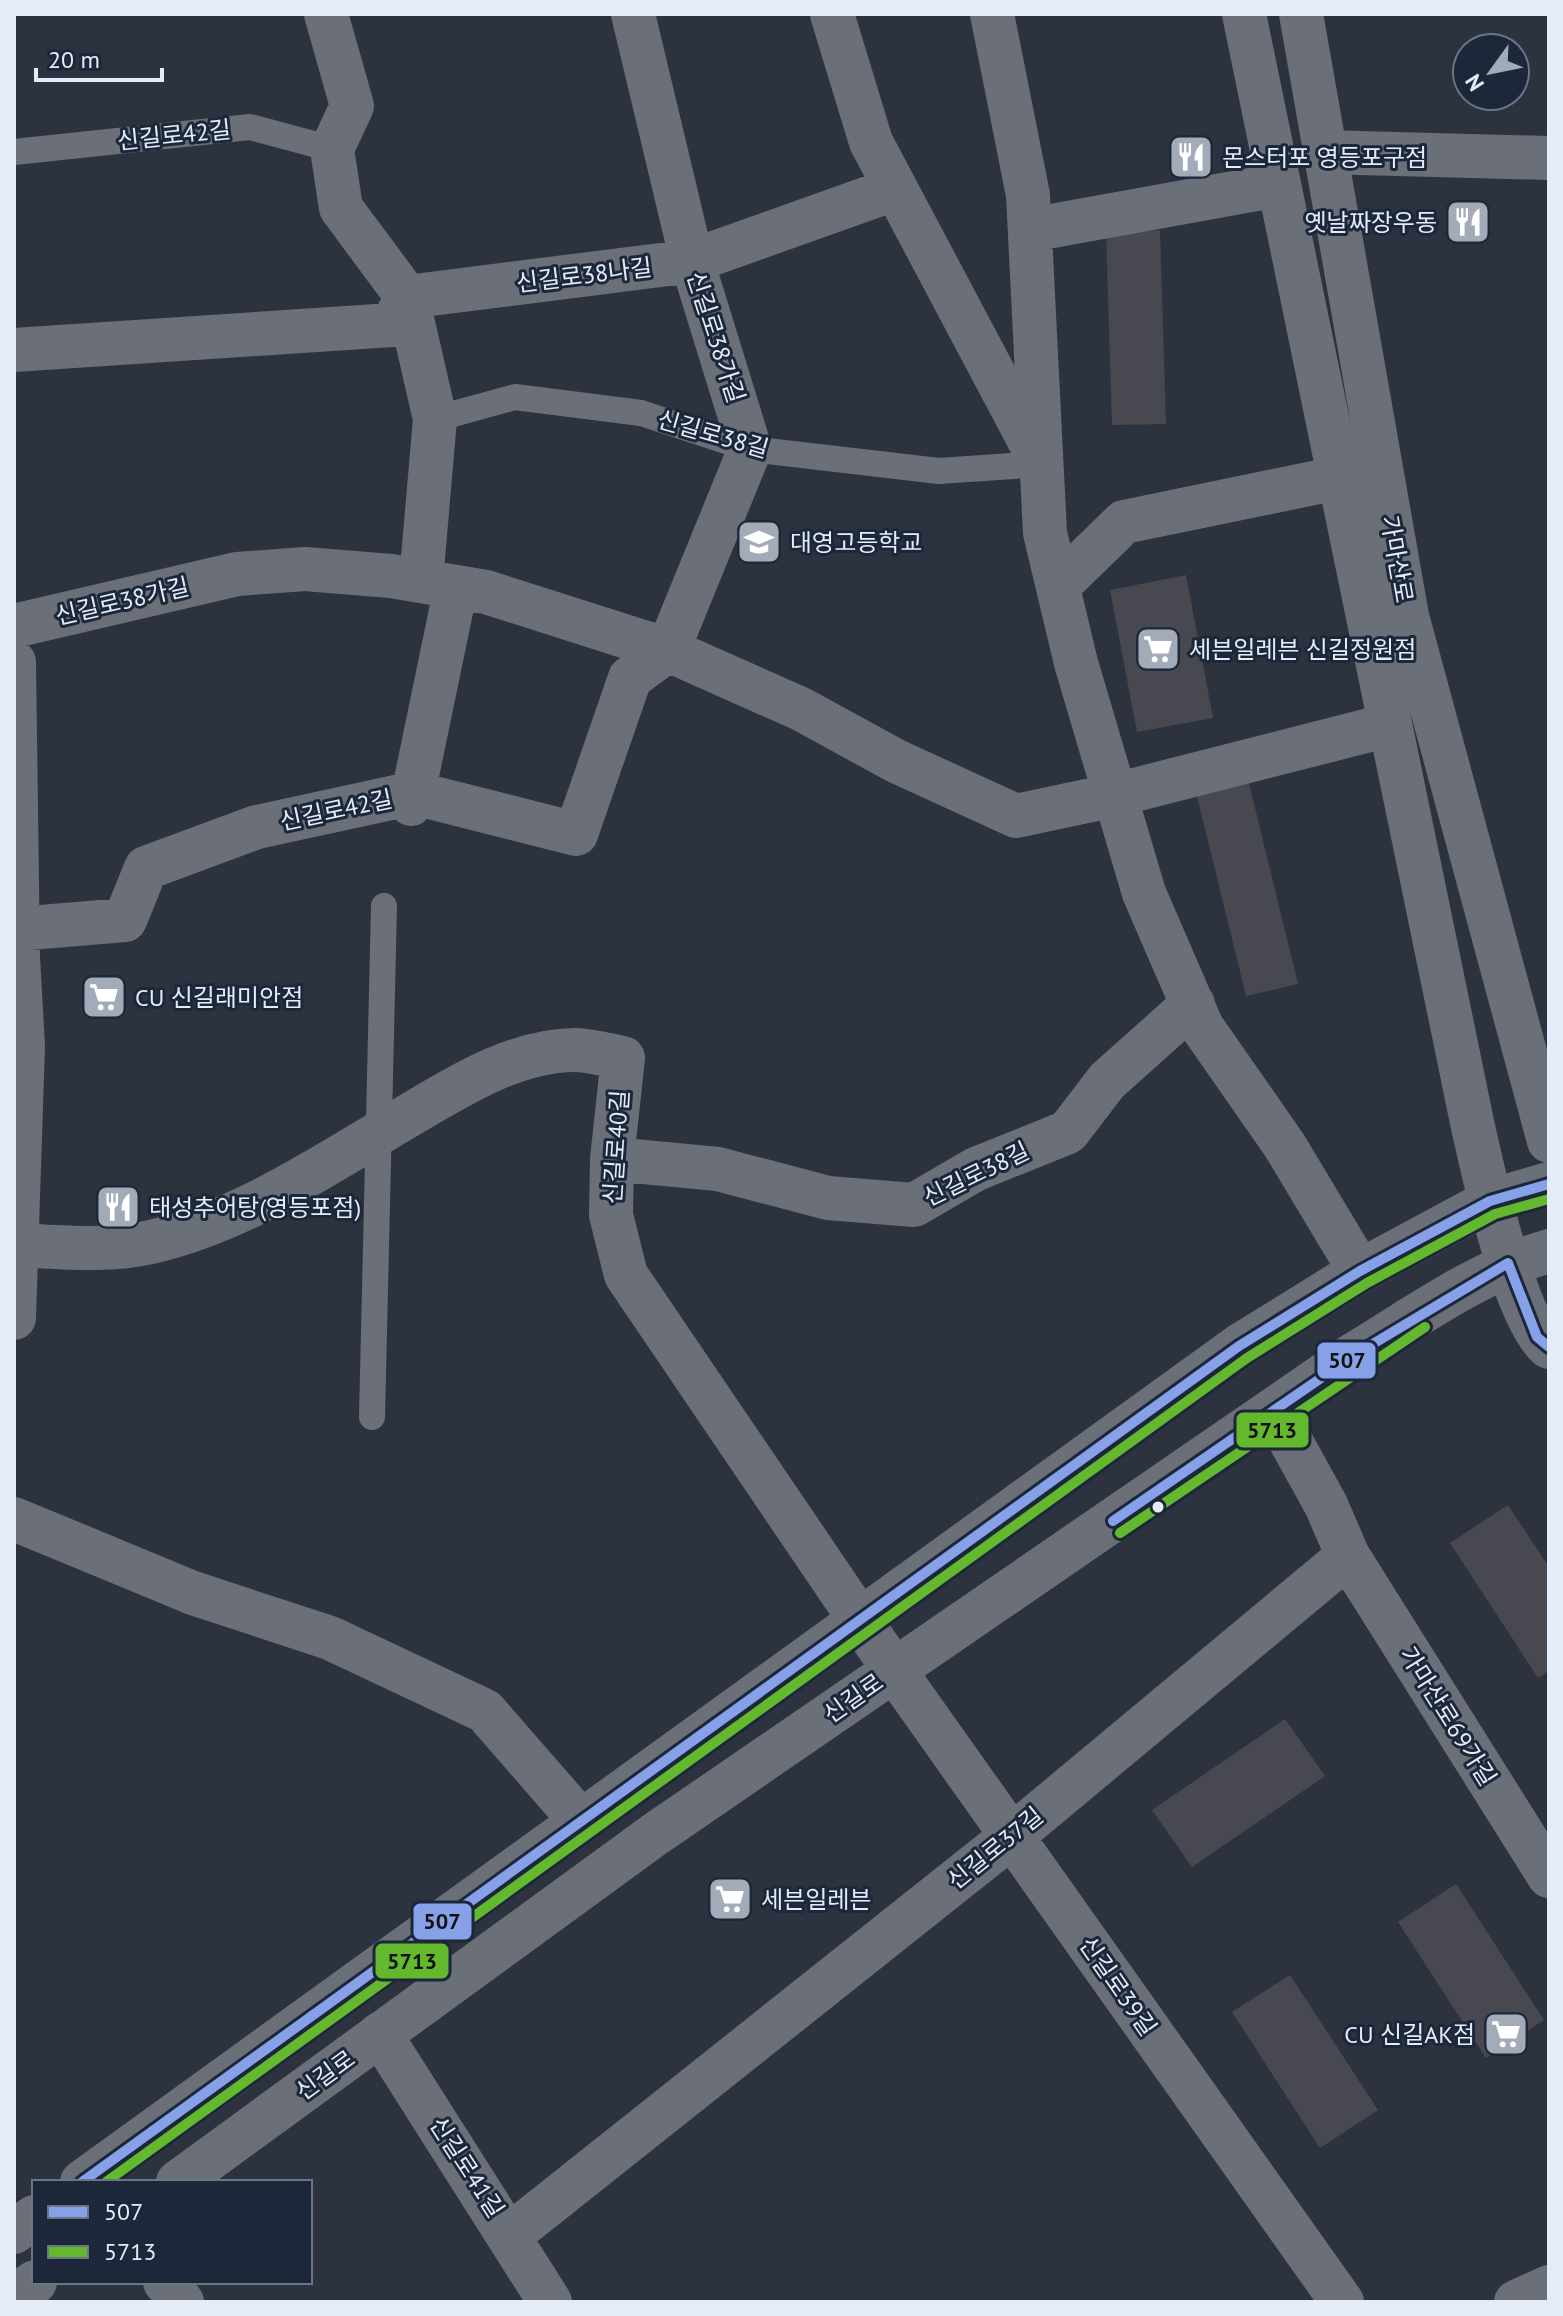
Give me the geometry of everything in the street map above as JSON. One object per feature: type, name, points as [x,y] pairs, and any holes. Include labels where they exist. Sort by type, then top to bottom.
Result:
[{"type":"street","points":[[326,14],[352,106],[332,149],[341,208],[407,297],[435,419],[438,584],[412,798]]},
{"type":"street","name":"신길로38가길","points":[[633,14],[692,261],[750,449]]},
{"type":"street","points":[[832,14],[871,142],[1042,464]]},
{"type":"street","points":[[992,14],[1028,195],[1045,533],[1076,663],[1144,893],[1202,1027],[1285,1146],[1360,1271]]},
{"type":"street","name":"가마산로","points":[[1244,14],[1490,1201],[1508,1263],[1537,1337],[1549,1347]]},
{"type":"street","name":"가마산로","points":[[1301,14],[1407,616],[1549,1141]]},
{"type":"street","points":[[1030,230],[1274,168],[1323,152],[1549,158]]},
{"type":"street","name":"신길로38나길","points":[[407,297],[692,261],[894,189]]},
{"type":"street","points":[[14,350],[392,325],[407,297]]},
{"type":"street","points":[[668,650],[750,449]]},
{"type":"street","points":[[1058,586],[1124,522],[1338,478]]},
{"type":"street","name":"신길로38가길","points":[[14,626],[237,574],[305,569],[438,584],[486,592],[668,650],[801,709],[896,761],[1016,816],[1115,795]]},
{"type":"street","name":"신길로42길","points":[[17,929],[125,920],[146,868],[257,827],[412,798],[576,834],[630,678],[668,650]]},
{"type":"street","points":[[14,662],[18,1020],[14,1318]]},
{"type":"street","points":[[1115,795],[1389,725]]},
{"type":"street","name":"신길로38길","points":[[612,1159],[718,1169],[828,1198],[914,1205],[976,1169],[1068,1132],[1107,1081],[1193,1004]]},
{"type":"street","name":"신길로40길","points":[[17,1245],[109,1249],[153,1242],[210,1222],[294,1183],[468,1080],[523,1059],[575,1050],[623,1058],[612,1159],[611,1215],[626,1275],[894,1670]]},
{"type":"street","points":[[85,2180],[579,1819],[861,1621],[1239,1346],[1360,1271],[1490,1201],[1549,1184]]},
{"type":"street","name":"신길로","points":[[181,2180],[654,1835],[1274,1411],[1447,1295],[1508,1263],[1549,1251]]},
{"type":"street","points":[[1274,1411],[1326,1505],[1348,1556]]},
{"type":"street","points":[[14,1519],[193,1593],[330,1638],[485,1711],[579,1819]]},
{"type":"street","name":"신길로37길","points":[[510,2235],[1012,1836],[1348,1556]]},
{"type":"street","name":"가마산로69가길","points":[[1348,1556],[1549,1876]]},
{"type":"street","name":"신길로39길","points":[[894,1670],[1342,2302]]},
{"type":"street","name":"신길로41길","points":[[380,2034],[550,2302]]},
{"type":"street","points":[[14,2232],[32,2218]]},
{"type":"street","points":[[14,2296],[32,2284]]},
{"type":"street","points":[[167,2284],[182,2302]]},
{"type":"street","points":[[1516,2302],[1549,2287]]},
{"type":"lane","name":"신길로42길","points":[[14,152],[250,127],[332,149]]},
{"type":"lane","name":"신길로38길","points":[[435,419],[515,397],[641,413],[750,449],[939,471],[1042,464]]},
{"type":"lane","points":[[372,1417],[384,906]]},
{"type":"building","points":[[1160,230],[1166,424],[1112,425],[1106,232]]},
{"type":"building","points":[[1186,575],[1213,718],[1137,732],[1110,590]]},
{"type":"building","points":[[1247,775],[1298,984],[1246,996],[1195,788]]},
{"type":"building","points":[[1508,1505],[1549,1567],[1549,1671],[1538,1678],[1450,1543]]},
{"type":"building","points":[[1285,1719],[1325,1776],[1192,1867],[1152,1810]]},
{"type":"building","points":[[1456,1884],[1544,2020],[1486,2058],[1398,1922]]},
{"type":"building","points":[[1290,1975],[1378,2110],[1320,2148],[1232,2012]]},
{"type":"transit line","name":"507","points":[[85,2180],[1239,1346],[1360,1271],[1490,1201],[1549,1184]]},
{"type":"transit line","name":"5713","points":[[109,2180],[1247,1358],[1367,1283],[1495,1214],[1549,1199]]},
{"type":"transit line","name":"507","points":[[1113,1521],[1356,1354],[1508,1263],[1537,1337],[1549,1347]]},
{"type":"transit line","name":"5713","points":[[1120,1533],[1425,1327]]},
{"type":"place","name":"몬스터포 영등포구점","points":[[1191,157]]},
{"type":"place","name":"옛날짜장우동","points":[[1468,222]]},
{"type":"place","name":"대영고등학교","points":[[759,542]]},
{"type":"place","name":"세븐일레븐 신길정원점","points":[[1158,649]]},
{"type":"place","name":"CU 신길래미안점","points":[[104,997]]},
{"type":"place","name":"태성추어탕(영등포점)","points":[[118,1207]]},
{"type":"place","name":"세븐일레븐","points":[[730,1899]]},
{"type":"place","name":"CU 신길AK점","points":[[1506,2034]]}]
